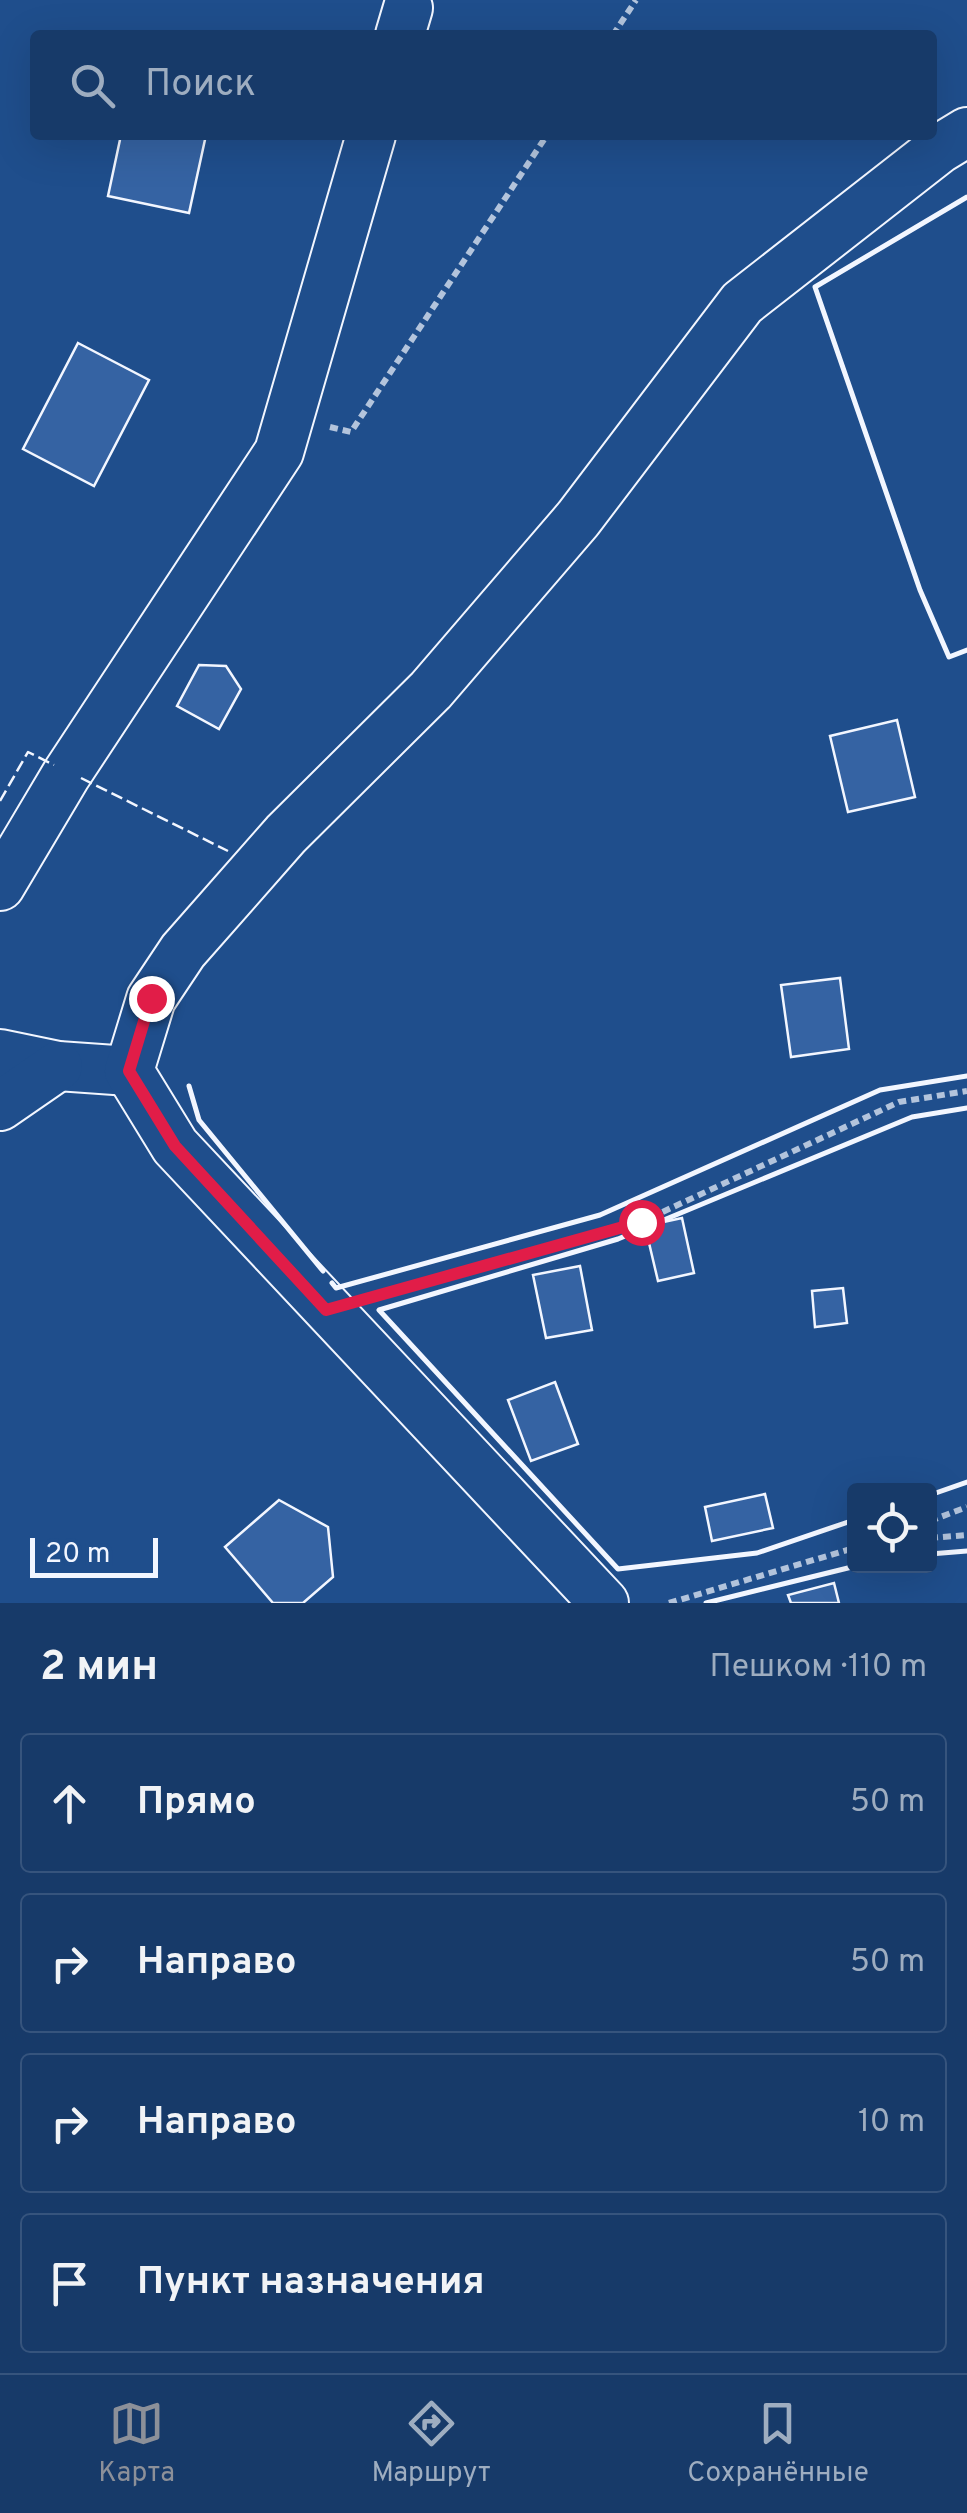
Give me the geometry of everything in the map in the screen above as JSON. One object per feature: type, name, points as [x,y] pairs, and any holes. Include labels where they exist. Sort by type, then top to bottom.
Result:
[{"type":"street","points":[[590,1600],[175,1146],[129,1071],[151,998],[183,951],[286,834],[431,690],[578,519],[742,304],[939,148],[967,132]]},
{"type":"street","points":[[0,886],[66,775],[279,452],[370,140]]},
{"type":"street","points":[[0,1054],[58,1066],[129,1071]]},
{"type":"street","points":[[0,1106],[58,1066]]},
{"type":"path","points":[[616,30],[636,0]]},
{"type":"path","points":[[289,418],[351,432],[544,140]]},
{"type":"path","points":[[326,1310],[641,1222],[899,1102],[967,1092]]},
{"type":"path","points":[[937,1519],[967,1507]]},
{"type":"path","points":[[937,1537],[967,1535]]},
{"type":"path","points":[[669,1603],[847,1550]]},
{"type":"building","points":[[120,140],[205,140],[189,213],[108,196]]},
{"type":"building","points":[[78,343],[149,380],[94,486],[23,449]]},
{"type":"building","points":[[199,665],[226,666],[241,689],[219,729],[177,706]]},
{"type":"building","points":[[897,720],[915,797],[848,812],[830,736]]},
{"type":"building","points":[[840,978],[849,1049],[791,1057],[781,985]]},
{"type":"building","points":[[682,1218],[694,1273],[658,1281],[645,1226]]},
{"type":"building","points":[[580,1266],[592,1330],[546,1338],[533,1275]]},
{"type":"building","points":[[843,1288],[847,1323],[815,1327],[812,1291]]},
{"type":"building","points":[[555,1382],[578,1444],[531,1461],[508,1400]]},
{"type":"building","points":[[765,1494],[773,1528],[712,1541],[705,1507]]},
{"type":"building","points":[[279,1500],[328,1527],[333,1577],[303,1603],[273,1603],[225,1547]]},
{"type":"building","points":[[834,1583],[839,1603],[791,1603],[788,1595]]},
{"type":"fence","points":[[0,801],[28,752],[54,765]]},
{"type":"fence","points":[[81,778],[228,851]]},
{"type":"wall","points":[[967,197],[815,287],[920,590],[949,657],[967,650]]},
{"type":"wall","points":[[332,1283],[336,1288],[600,1215],[880,1090],[967,1076]]},
{"type":"wall","points":[[189,1086],[199,1120],[323,1271]]},
{"type":"wall","points":[[847,1522],[757,1553],[618,1569],[379,1310],[618,1239],[912,1117],[967,1108]]},
{"type":"wall","points":[[937,1493],[967,1482]]},
{"type":"wall","points":[[937,1553],[967,1551]]},
{"type":"wall","points":[[706,1603],[847,1568]]},
{"type":"route","points":[[151,998],[129,1071],[175,1146],[326,1310],[641,1222]]}]
